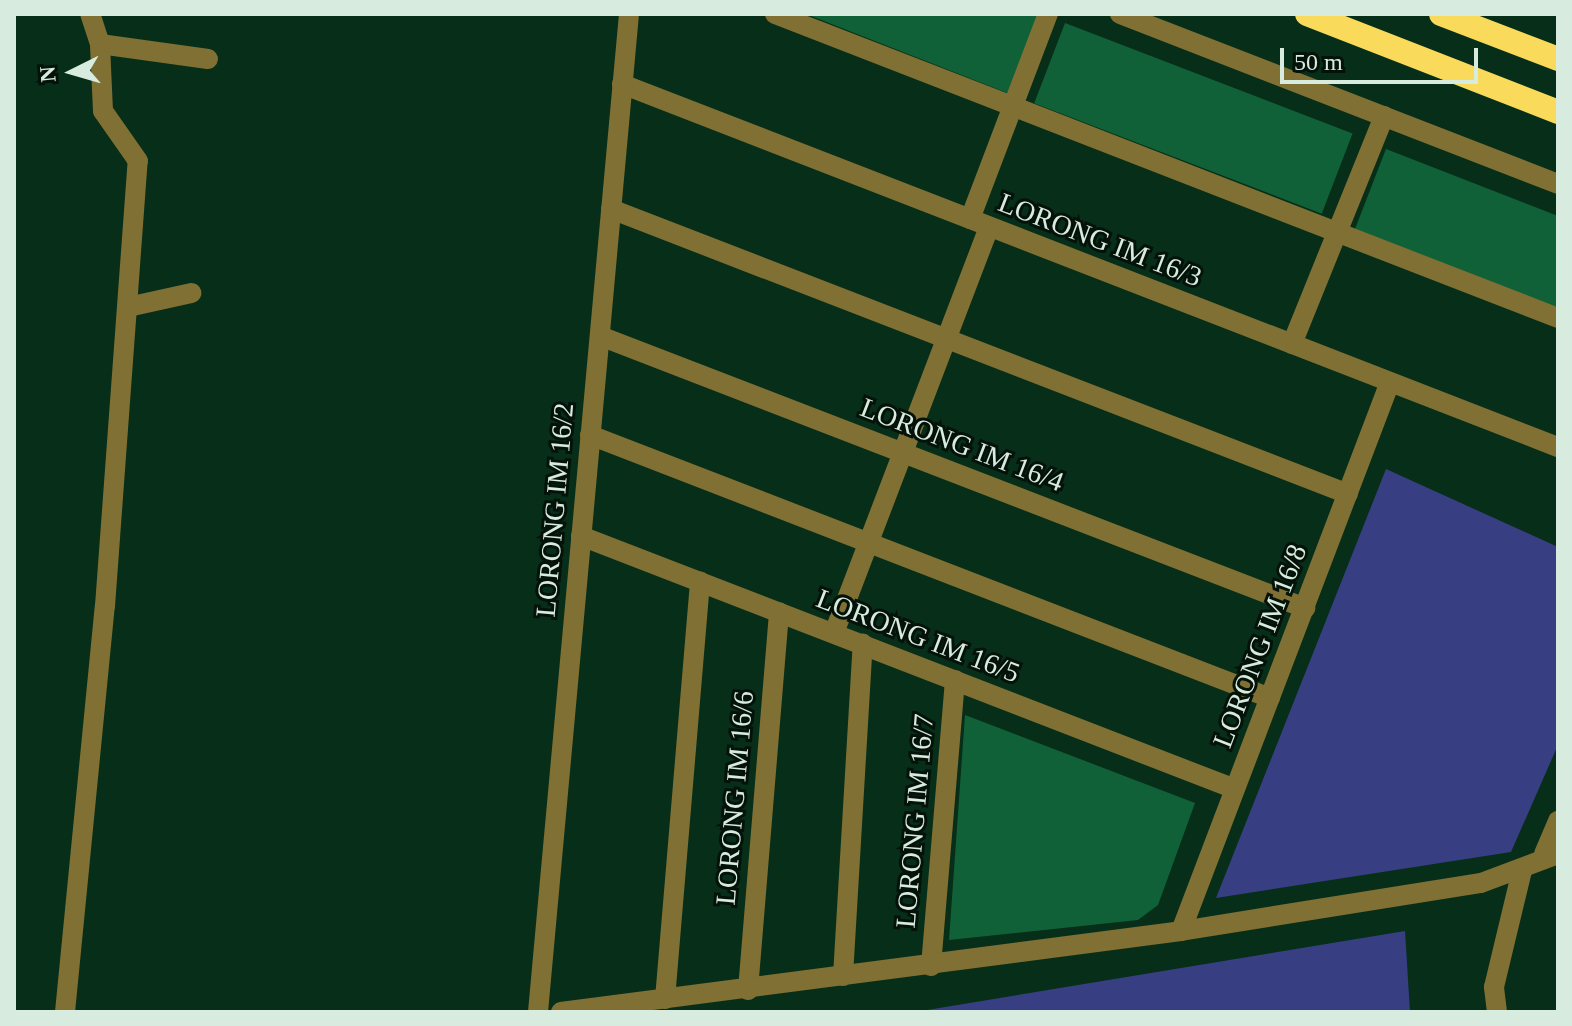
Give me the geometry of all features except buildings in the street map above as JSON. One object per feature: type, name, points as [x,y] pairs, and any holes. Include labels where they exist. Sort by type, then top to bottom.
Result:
[{"type":"highway","points":[[1307,14],[1558,112]]},
{"type":"highway","points":[[1441,14],[1558,59]]},
{"type":"street","points":[[65,1012],[128,307],[138,161],[103,111],[100,44],[90,14]]},
{"type":"street","name":"LORONG IM 16/2","points":[[538,1012],[629,14]]},
{"type":"street","points":[[775,14],[1558,318]]},
{"type":"street","points":[[834,633],[946,339],[1013,107],[1048,14]]},
{"type":"street","points":[[1120,14],[1558,184]]},
{"type":"street","points":[[100,44],[208,59]]},
{"type":"street","name":"LORONG IM 16/3","points":[[622,84],[1558,447]]},
{"type":"street","points":[[1292,344],[1384,116]]},
{"type":"street","points":[[611,209],[1348,494]]},
{"type":"street","points":[[128,307],[191,293]]},
{"type":"street","name":"LORONG IM 16/4","points":[[600,336],[1305,608]]},
{"type":"street","name":"LORONG IM 16/8","points":[[1181,931],[1390,382]]},
{"type":"street","points":[[590,435],[1270,698]]},
{"type":"street","name":"LORONG IM 16/5","points":[[581,536],[1235,789]]},
{"type":"street","points":[[665,999],[700,581]]},
{"type":"street","name":"LORONG IM 16/6","points":[[748,990],[779,612]]},
{"type":"street","points":[[843,976],[863,644]]},
{"type":"street","name":"LORONG IM 16/7","points":[[931,966],[955,680]]},
{"type":"street","points":[[561,1012],[748,990],[1181,931],[1481,883],[1522,870],[1551,854],[1558,821]]},
{"type":"street","points":[[1497,1012],[1494,987],[1522,870]]},
{"type":"shaded area","points":[[1386,469],[1558,547],[1558,745],[1511,852],[1216,898]]},
{"type":"shaded area","points":[[1405,931],[1410,1012],[915,1012]]}]
